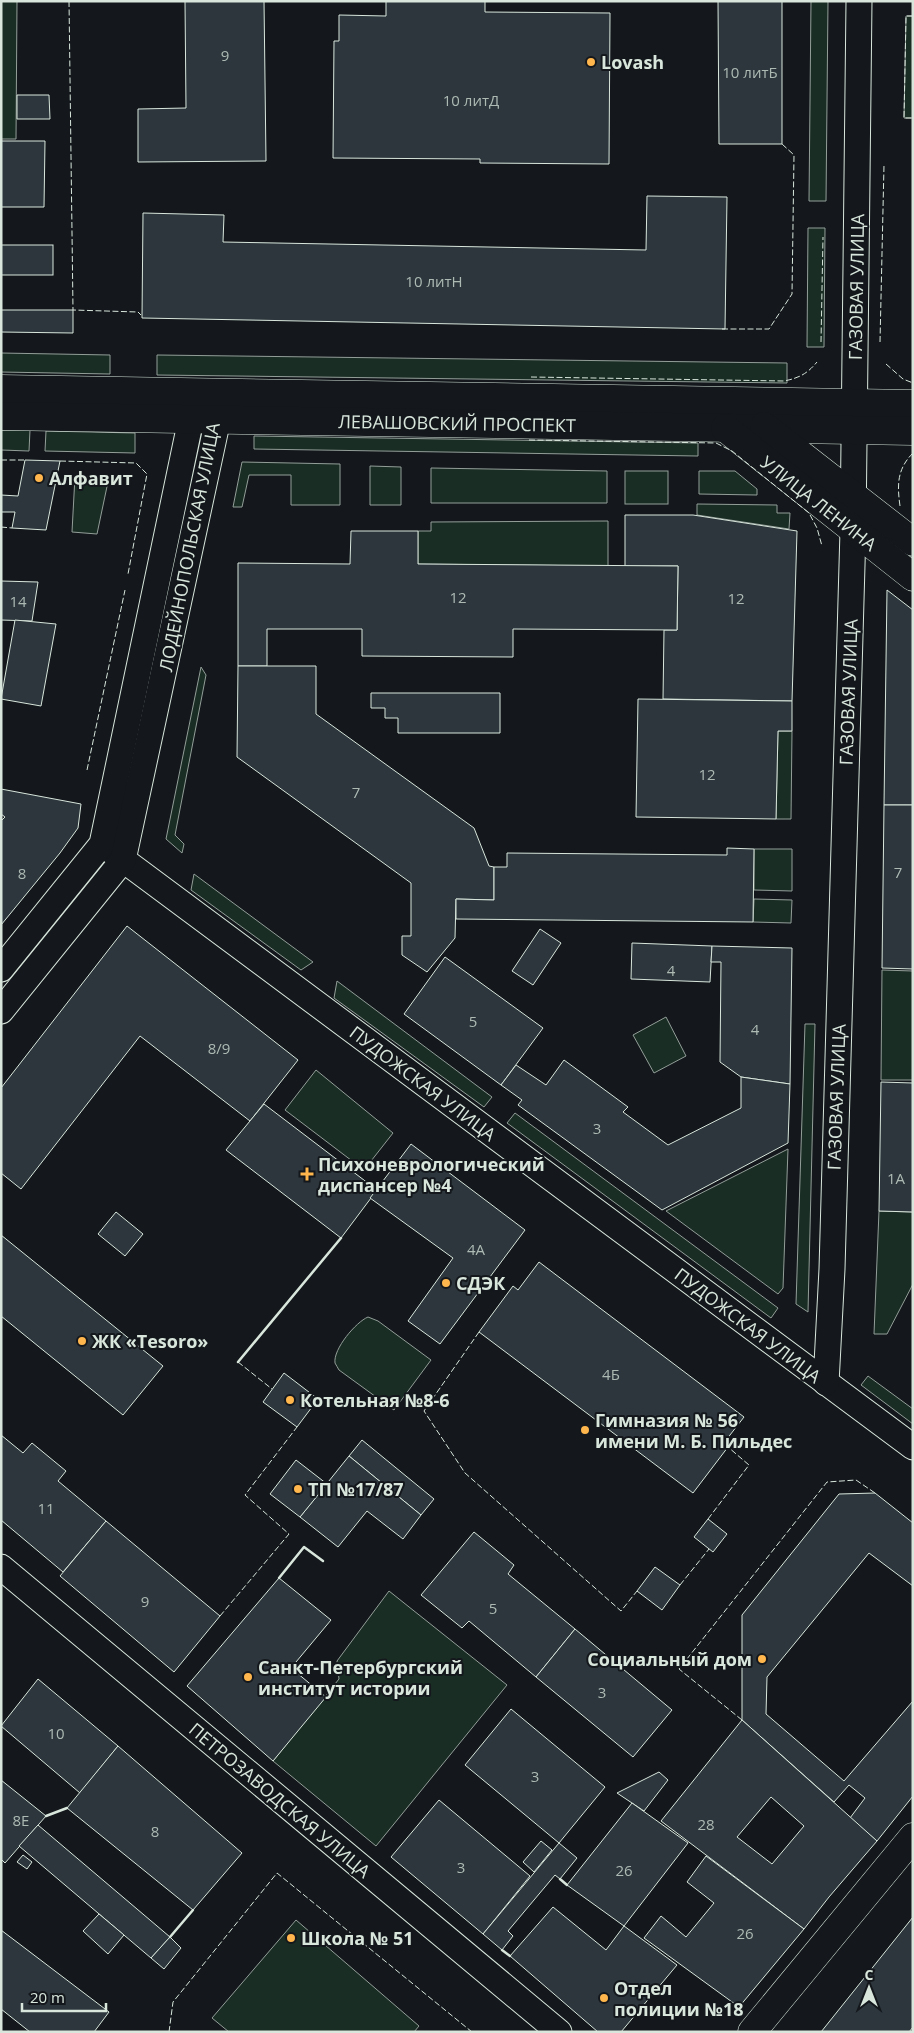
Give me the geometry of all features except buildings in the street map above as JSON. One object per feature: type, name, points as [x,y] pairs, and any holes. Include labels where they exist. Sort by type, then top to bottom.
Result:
[{"type":"street","name":"ГАЗОВАЯ УЛИЦА","points":[[826,1383],[832,1268],[854,496],[859,1]]},
{"type":"street","name":"ЛЕВАШОВСКИЙ ПРОСПЕКТ","points":[[1,389],[913,404]]},
{"type":"street","name":"ЛОДЕЙНОПОЛЬСКАЯ УЛИЦА","points":[[1,970],[102,844],[190,419],[207,393]]},
{"type":"street","name":"ЛОДЕЙНОПОЛЬСКАЯ УЛИЦА","points":[[1,1011],[123,860],[218,419],[207,393]]},
{"type":"street","name":"УЛИЦА ЛЕНИНА","points":[[732,401],[913,542]]},
{"type":"street","name":"ЛЕВАШОВСКИЙ ПРОСПЕКТ","points":[[1,416],[913,431]]},
{"type":"street","name":"УЛИЦА ЛЕНИНА","points":[[725,428],[913,577]]},
{"type":"street","name":"ПУДОЖСКАЯ УЛИЦА","points":[[102,844],[913,1448]]},
{"type":"street","name":"ПЕТРОЗАВОДСКАЯ УЛИЦА","points":[[1,1567],[559,2032]]},
{"type":"street","points":[[752,2032],[913,1837]]},
{"type":"green space","points":[[1,1],[17,1],[16,139],[1,139]]},
{"type":"green space","points":[[811,1],[828,1],[826,201],[809,201]]},
{"type":"green space","points":[[906,16],[913,16],[913,118],[904,118]]},
{"type":"green space","points":[[808,228],[825,228],[824,347],[807,347]]},
{"type":"green space","points":[[1,353],[110,355],[110,374],[1,372]]},
{"type":"green space","points":[[157,355],[787,363],[787,383],[157,375]]},
{"type":"green space","points":[[1,430],[30,430],[29,451],[1,450]]},
{"type":"green space","points":[[46,431],[135,433],[135,453],[45,451]]},
{"type":"green space","points":[[254,436],[698,443],[698,456],[254,449]]},
{"type":"green space","points":[[242,462],[340,464],[340,505],[291,505],[291,475],[249,475],[242,507],[233,507]]},
{"type":"green space","points":[[370,466],[401,467],[401,505],[370,505]]},
{"type":"green space","points":[[431,468],[607,471],[607,503],[431,503]]},
{"type":"green space","points":[[625,471],[668,471],[668,504],[625,504]]},
{"type":"green space","points":[[699,471],[735,471],[757,489],[757,495],[699,494]]},
{"type":"green space","points":[[75,476],[109,477],[97,534],[72,532]]},
{"type":"green space","points":[[697,504],[777,505],[777,513],[790,513],[789,529],[697,515]]},
{"type":"green space","points":[[608,521],[608,566],[418,564],[418,531],[431,531],[431,522]]},
{"type":"green space","points":[[201,667],[206,675],[175,835],[184,844],[182,853],[166,839]]},
{"type":"green space","points":[[778,731],[792,731],[791,819],[776,819]]},
{"type":"green space","points":[[754,849],[792,849],[792,891],[754,890]]},
{"type":"green space","points":[[194,874],[313,962],[301,970],[191,890]]},
{"type":"green space","points":[[754,899],[792,900],[791,923],[753,922]]},
{"type":"green space","points":[[882,970],[913,971],[913,1080],[881,1080]]},
{"type":"green space","points":[[337,981],[492,1097],[484,1107],[334,998]]},
{"type":"green space","points":[[666,1017],[686,1056],[654,1073],[633,1035]]},
{"type":"green space","points":[[805,1024],[815,1024],[808,1312],[796,1304]]},
{"type":"green space","points":[[316,1070],[393,1133],[364,1170],[285,1110]]},
{"type":"green space","points":[[515,1113],[778,1308],[771,1318],[507,1123]]},
{"type":"green space","points":[[788,1149],[783,1288],[778,1294],[666,1211]]},
{"type":"green space","points":[[879,1211],[913,1212],[913,1284],[887,1334],[874,1334]]},
{"type":"green space","points":[[368,1317],[378,1321],[431,1360],[394,1410],[339,1370],[335,1363],[335,1357],[346,1337],[358,1324]]},
{"type":"green space","points":[[868,1376],[913,1409],[913,1424],[861,1385]]},
{"type":"green space","points":[[389,1591],[507,1685],[376,1846],[273,1761],[339,1679],[337,1661]]},
{"type":"green space","points":[[296,1920],[419,2026],[414,2032],[229,2032],[212,2018]]},
{"type":"fence","points":[[69,1],[73,310],[138,312],[141,315]]},
{"type":"fence","points":[[913,16],[906,16],[904,118],[913,118]]},
{"type":"fence","points":[[722,329],[769,329],[792,294],[794,155],[782,144]]},
{"type":"fence","points":[[880,342],[884,165]]},
{"type":"fence","points":[[821,342],[823,237]]},
{"type":"fence","points":[[531,377],[784,381],[802,375],[817,362]]},
{"type":"fence","points":[[886,364],[903,379],[913,383]]},
{"type":"fence","points":[[529,440],[716,443],[732,451],[809,513],[817,528],[822,546]]},
{"type":"fence","points":[[900,506],[899,478],[904,465],[913,453]]},
{"type":"fence","points":[[1,460],[25,460]]},
{"type":"fence","points":[[60,461],[136,463],[147,474],[128,574]]},
{"type":"fence","points":[[1,527],[12,528]]},
{"type":"fence","points":[[87,770],[125,590]]},
{"type":"fence","points":[[479,1332],[424,1411],[465,1473],[621,1611],[637,1591]]},
{"type":"fence","points":[[238,1362],[272,1389]]},
{"type":"fence","points":[[220,1616],[289,1534],[245,1495],[297,1427]]},
{"type":"fence","points":[[708,1519],[749,1465],[728,1447]]},
{"type":"fence","points":[[742,1720],[679,1669],[827,1482],[856,1480],[875,1493]]},
{"type":"fence","points":[[680,1585],[709,1549]]},
{"type":"fence","points":[[169,2032],[173,2002],[277,1873],[472,2032]]},
{"type":"wall","points":[[238,1362],[341,1238]]},
{"type":"wall","points":[[279,1578],[304,1547],[323,1561]]},
{"type":"wall","points":[[46,1816],[67,1808]]},
{"type":"wall","points":[[560,1879],[567,1885]]},
{"type":"wall","points":[[170,1937],[193,1910]]},
{"type":"wall","points":[[502,1950],[510,1956]]},
{"type":"place","name":"Lovash","points":[[591,62]]},
{"type":"place","name":"Алфавит","points":[[39,478]]},
{"type":"place","name":"Психоневрологический диспансер №4","points":[[307,1174]]},
{"type":"place","name":"СДЭК","points":[[446,1283]]},
{"type":"place","name":"ЖК «Tesoro»","points":[[82,1341]]},
{"type":"place","name":"Котельная №8-6","points":[[290,1400]]},
{"type":"place","name":"Гимназия № 56 имени М. Б. Пильдес","points":[[585,1430]]},
{"type":"place","name":"ТП №17/87","points":[[298,1489]]},
{"type":"place","name":"Социальный дом","points":[[762,1659]]},
{"type":"place","name":"Санкт-Петербургский институт истории","points":[[248,1677]]},
{"type":"place","name":"Школа № 51","points":[[291,1938]]},
{"type":"place","name":"Отдел полиции №18","points":[[604,1998]]}]
